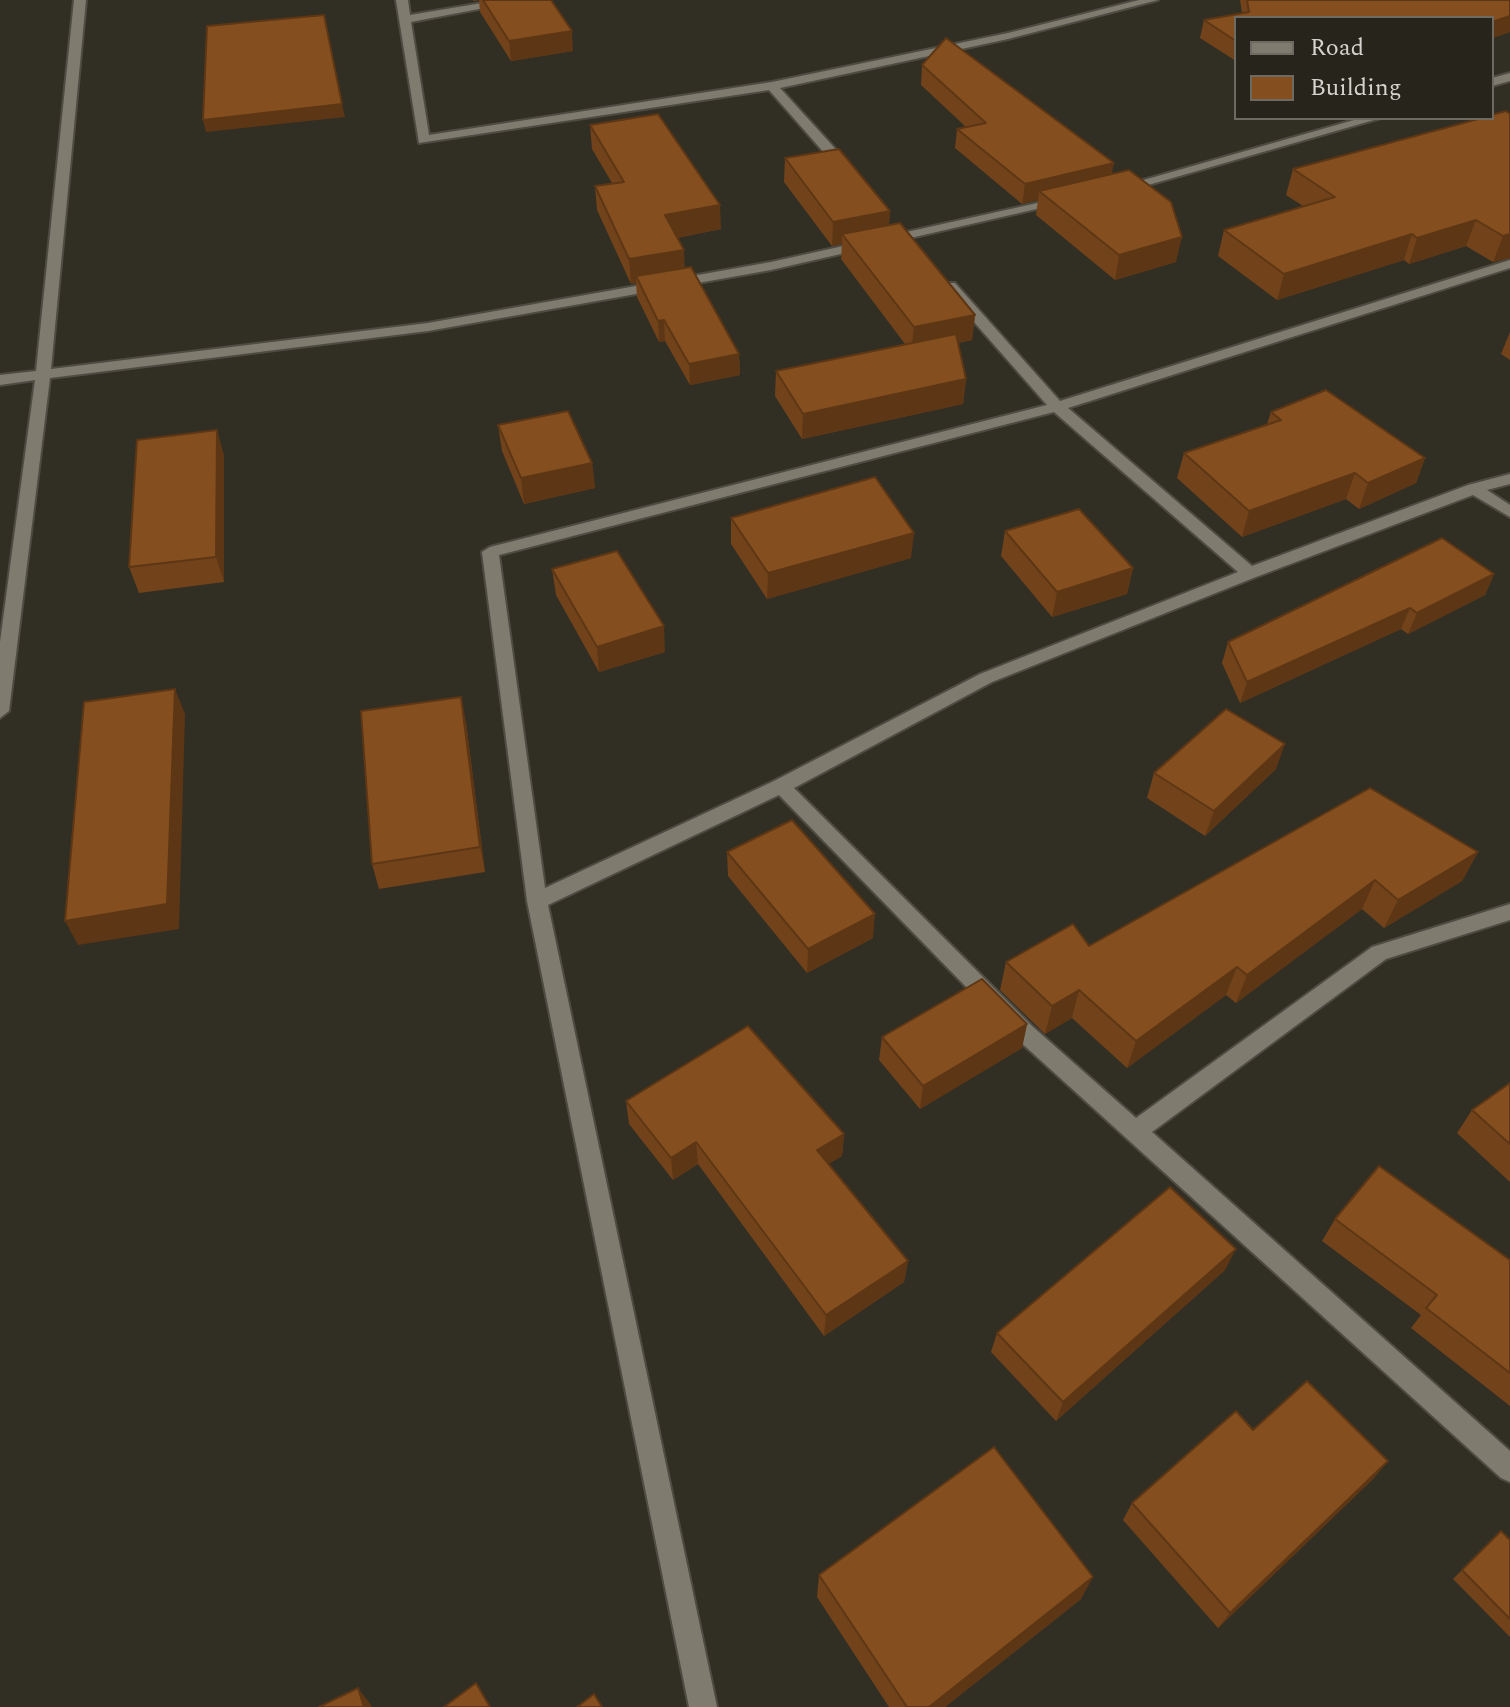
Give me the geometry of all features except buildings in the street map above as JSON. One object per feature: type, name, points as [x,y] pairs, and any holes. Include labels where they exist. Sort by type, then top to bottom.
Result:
[{"type":"street","points":[[0,711],[43,375],[80,0]]},
{"type":"street","points":[[402,0],[423,140],[772,86],[1008,36],[1152,0]]},
{"type":"street","points":[[406,19],[520,0]]},
{"type":"street","points":[[772,86],[856,180]]},
{"type":"street","points":[[1106,192],[1368,120]]},
{"type":"street","points":[[0,380],[428,327],[771,266],[1075,199]]},
{"type":"street","points":[[703,1707],[537,901],[490,552],[1057,407],[1510,264]]},
{"type":"street","points":[[938,272],[1057,407],[1250,573]]},
{"type":"street","points":[[537,901],[781,786],[986,678],[1250,573],[1474,489],[1510,479]]},
{"type":"street","points":[[1474,489],[1510,512]]},
{"type":"street","points":[[781,786],[1024,1032],[1510,1469]]},
{"type":"street","points":[[1136,1131],[1379,953],[1510,912]]}]
